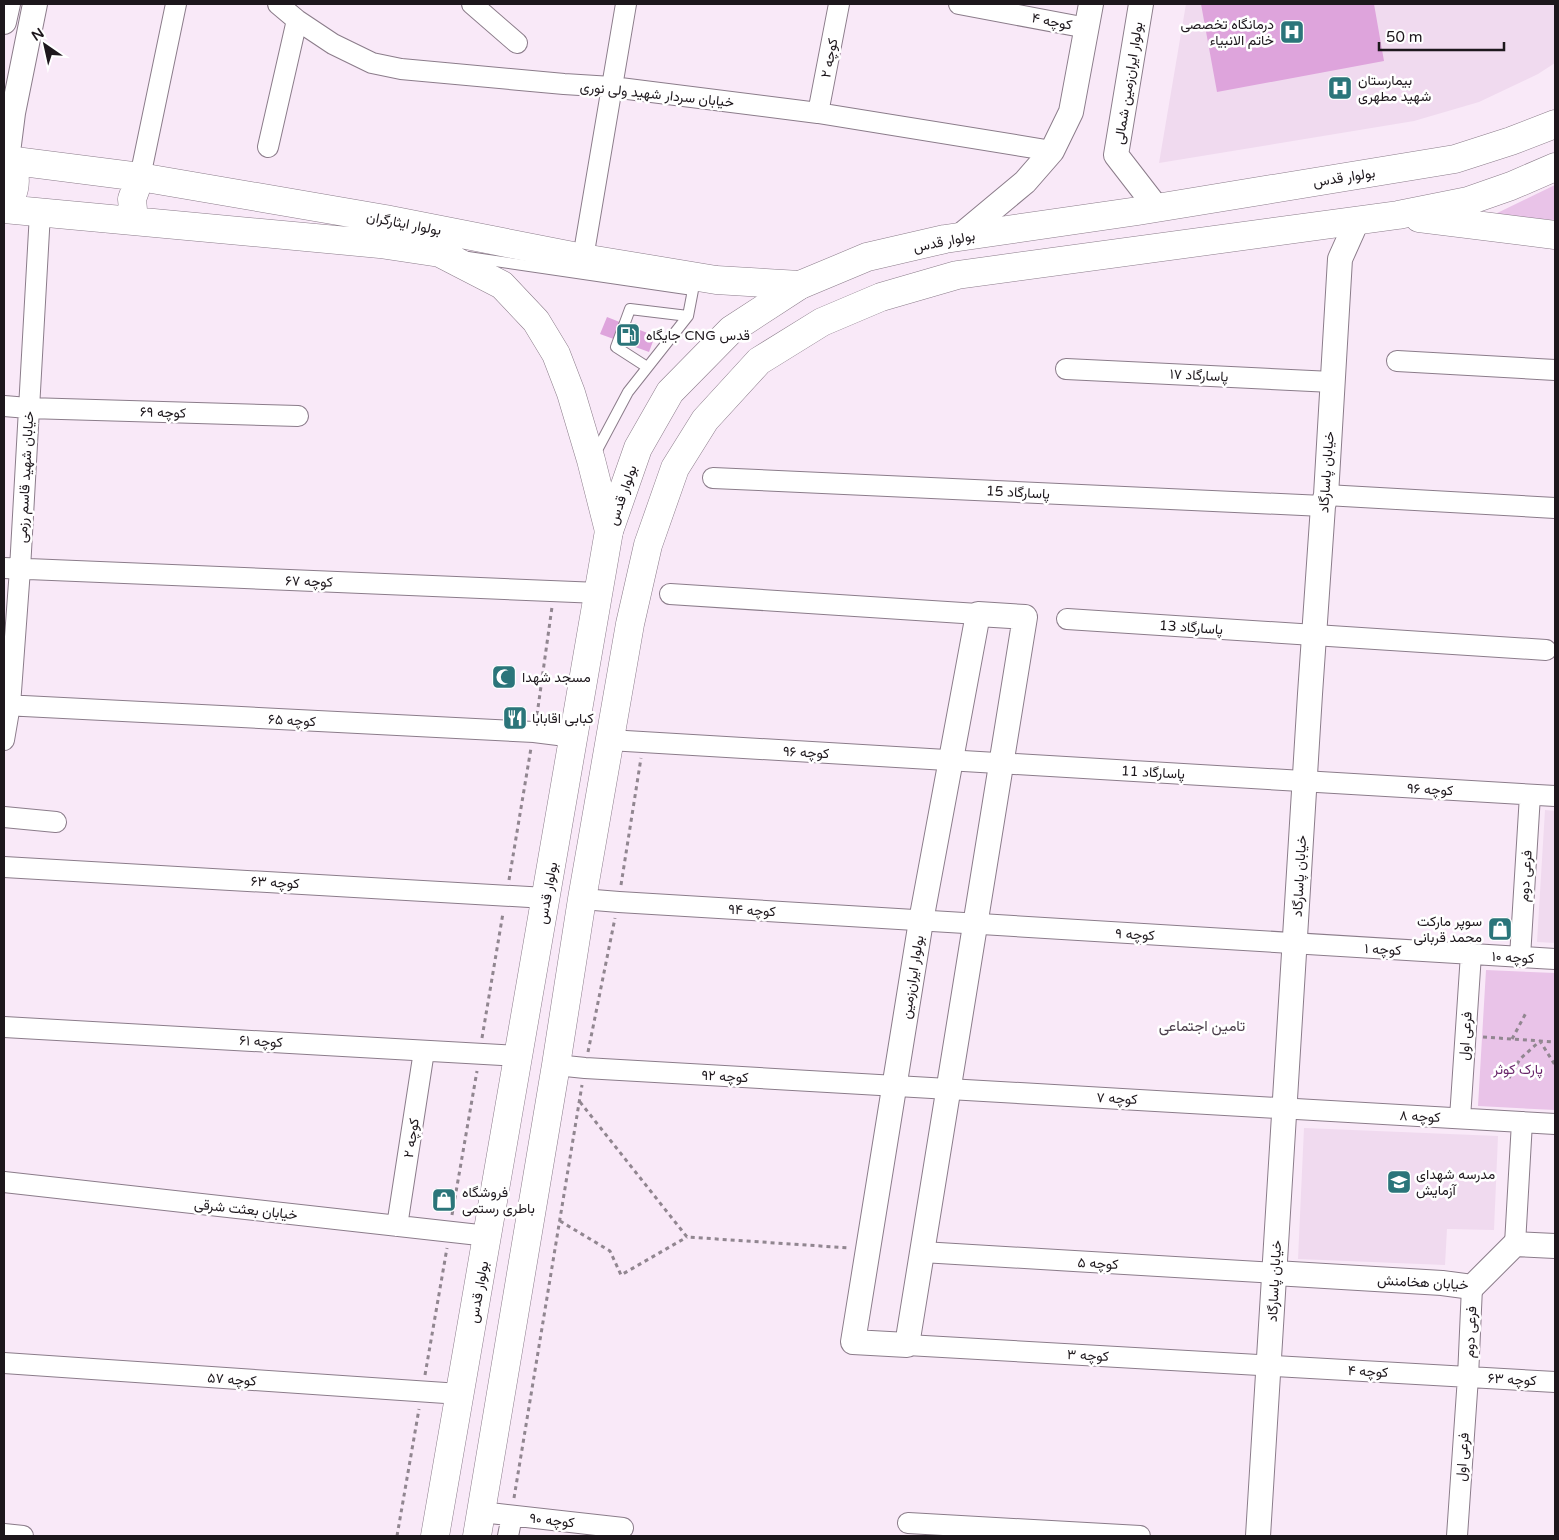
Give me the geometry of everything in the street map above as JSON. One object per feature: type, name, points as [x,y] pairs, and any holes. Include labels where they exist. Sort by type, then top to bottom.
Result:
[{"type":"main road","points":[[1511,141],[1555,111]]},
{"type":"main road","name":"بولوار قدس","points":[[435,1536],[609,531],[638,448],[670,392],[731,330],[800,285],[867,257],[959,237],[1157,208],[1456,159],[1555,124]]},
{"type":"main road","name":"بولوار ایثارگران","points":[[6,159],[140,177],[384,219],[582,258],[716,280],[800,285]]},
{"type":"main road","points":[[4,205],[13,192],[15,181],[13,170],[6,159]]},
{"type":"main road","points":[[478,1524],[556,1065],[582,899],[630,624],[648,546],[676,468],[705,420],[759,361],[822,322],[881,297],[957,275],[1398,215],[1468,200],[1511,186],[1555,167]]},
{"type":"main road","points":[[134,221],[132,199],[140,177]]},
{"type":"main road","name":"بولوار ایثارگران","points":[[4,209],[380,244],[440,253],[502,286],[536,321],[556,354],[571,394],[592,460],[609,531]]},
{"type":"main road","points":[[1398,215],[1555,235]]},
{"type":"street","points":[[4,22],[8,4]]},
{"type":"street","points":[[6,159],[8,115],[36,4]]},
{"type":"street","points":[[140,177],[176,4]]},
{"type":"street","name":"خیابان سردار شهید ولی نوری","points":[[278,4],[297,20],[333,44],[372,63],[391,67],[612,87],[818,113],[1052,151]]},
{"type":"street","points":[[472,4],[517,43]]},
{"type":"street","points":[[582,258],[626,4]]},
{"type":"street","name":"کوچه ۲","points":[[818,113],[839,4]]},
{"type":"street","name":"کوچه ۴","points":[[959,4],[1087,28]]},
{"type":"street","points":[[959,237],[1024,182],[1052,151],[1071,112],[1091,4]]},
{"type":"street","name":"بولوار ایران‌زمین شمالی","points":[[1141,4],[1116,155],[1157,208]]},
{"type":"street","points":[[268,147],[297,20]]},
{"type":"street","name":"خیابان شهید قاسم رزمی","points":[[4,740],[12,568],[28,408],[40,213]]},
{"type":"street","name":"خیابان پاسارگاد","points":[[1258,1536],[1314,635],[1340,259],[1357,221]]},
{"type":"street","points":[[1397,361],[1555,370]]},
{"type":"street","name":"پاسارگاد ۱۷","points":[[1066,369],[1332,382]]},
{"type":"street","name":"کوچه ۶۹","points":[[4,406],[298,416]]},
{"type":"street","name":"پاسارگاد 15","points":[[713,478],[1555,508]]},
{"type":"street","name":"کوچه ۶۷","points":[[12,568],[598,593]]},
{"type":"street","points":[[670,594],[1026,617],[906,1345]]},
{"type":"street","name":"بولوار ایران‌زمین","points":[[906,1345],[853,1342],[922,921],[978,614]]},
{"type":"street","name":"پاسارگاد 13","points":[[1067,620],[1546,650]]},
{"type":"street","name":"کوچه ۶۵","points":[[7,705],[514,731],[574,737]]},
{"type":"street","name":"کوچه ۹۶","points":[[609,740],[1002,763]]},
{"type":"street","name":"پاسارگاد 11","points":[[1002,763],[1305,782]]},
{"type":"street","name":"کوچه ۹۶","points":[[1305,782],[1555,796]]},
{"type":"street","name":"فرعی دوم","points":[[1520,957],[1530,795]]},
{"type":"street","points":[[4,817],[56,822]]},
{"type":"street","name":"کوچه ۶۳","points":[[4,867],[546,898]]},
{"type":"street","name":"کوچه ۹۴","points":[[582,899],[975,924]]},
{"type":"street","name":"کوچه ۹","points":[[975,924],[1295,944]]},
{"type":"street","name":"کوچه ۱","points":[[1295,944],[1471,954]]},
{"type":"street","name":"کوچه ۱۰","points":[[1471,954],[1555,959]]},
{"type":"street","name":"فرعی اول","points":[[1460,1118],[1471,954]]},
{"type":"street","name":"کوچه ۶۱","points":[[4,1027],[519,1056]]},
{"type":"street","name":"کوچه ۲","points":[[397,1226],[424,1051]]},
{"type":"street","name":"کوچه ۹۲","points":[[556,1065],[949,1088]]},
{"type":"street","name":"کوچه ۷","points":[[949,1088],[1285,1108]]},
{"type":"street","name":"کوچه ۸","points":[[1285,1108],[1555,1124]]},
{"type":"street","points":[[1522,1122],[1516,1244],[1555,1246]]},
{"type":"street","name":"خیابان بعثت شرقی","points":[[4,1182],[488,1236]]},
{"type":"street","name":"خیابان هخامنش","points":[[1274,1273],[1442,1283],[1472,1287],[1516,1244]]},
{"type":"street","name":"کوچه ۵","points":[[922,1252],[1274,1273]]},
{"type":"street","name":"فرعی دوم","points":[[1468,1377],[1472,1287]]},
{"type":"street","name":"کوچه ۳","points":[[906,1345],[1269,1366]]},
{"type":"street","name":"کوچه ۵۷","points":[[4,1364],[460,1394]]},
{"type":"street","name":"کوچه ۴","points":[[1269,1366],[1468,1377]]},
{"type":"street","name":"کوچه ۶۳","points":[[1468,1377],[1555,1382]]},
{"type":"street","name":"فرعی اول","points":[[1457,1536],[1468,1377]]},
{"type":"street","points":[[508,1536],[512,1516]]},
{"type":"street","name":"کوچه ۹۰","points":[[478,1524],[512,1516],[623,1528]]},
{"type":"street","points":[[908,1522],[1140,1536]]},
{"type":"street","points":[[4,1534],[23,1536]]},
{"type":"lane","points":[[440,253],[693,290],[688,316],[628,392],[592,460]]},
{"type":"lane","points":[[647,367],[616,348],[630,309],[688,316]]},
{"type":"path","points":[[512,1516],[585,1068],[619,902],[644,742]]},
{"type":"path","points":[[1512,1039],[1526,1012]]},
{"type":"path","points":[[1465,1036],[1555,1042]]},
{"type":"path","points":[[1540,1041],[1555,1065]]},
{"type":"path","points":[[1509,1078],[1520,1059],[1540,1041]]},
{"type":"path","points":[[580,1101],[687,1237]]},
{"type":"path","points":[[560,1221],[610,1250],[622,1275],[687,1237],[868,1249]]},
{"type":"shaded area","name":"بیمارستان شهید مطهری","points":[[1186,4],[1555,4],[1555,63],[1538,74],[1479,102],[1414,121],[1159,163]]},
{"type":"shaded area","points":[[1545,810],[1555,811],[1555,943],[1537,942]]},
{"type":"shaded area","name":"مدرسه شهدای آزمایش","points":[[1304,1128],[1498,1136],[1494,1230],[1447,1229],[1445,1265],[1298,1259]]},
{"type":"green space","points":[[1555,185],[1555,220],[1491,216]]},
{"type":"green space","name":"پارک کوثر","points":[[1486,970],[1555,973],[1555,1110],[1478,1106]]},
{"type":"building","name":"درمانگاه تخصصی خاتم الانبیاء","points":[[1201,4],[1374,4],[1384,61],[1217,92]]},
{"type":"building","name":"جایگاه CNG قدس","points":[[607,317],[655,336],[649,352],[600,334]]},
{"type":"place","name":"درمانگاه تخصصی خاتم الانبیاء","points":[[1292,32]]},
{"type":"place","name":"بیمارستان شهید مطهری","points":[[1340,88]]},
{"type":"place","name":"جایگاه CNG قدس","points":[[628,335]]},
{"type":"place","name":"مسجد شهدا","points":[[504,677]]},
{"type":"place","name":"کبابی اقابابا","points":[[515,718]]},
{"type":"place","name":"سوپر مارکت محمد قربانی","points":[[1500,929]]},
{"type":"place","name":"مدرسه شهدای آزمایش","points":[[1399,1182]]},
{"type":"place","name":"فروشگاه باطری رستمی","points":[[444,1200]]},
{"type":"district","name":"تامین اجتماعی","points":[[1202,1026]]}]
